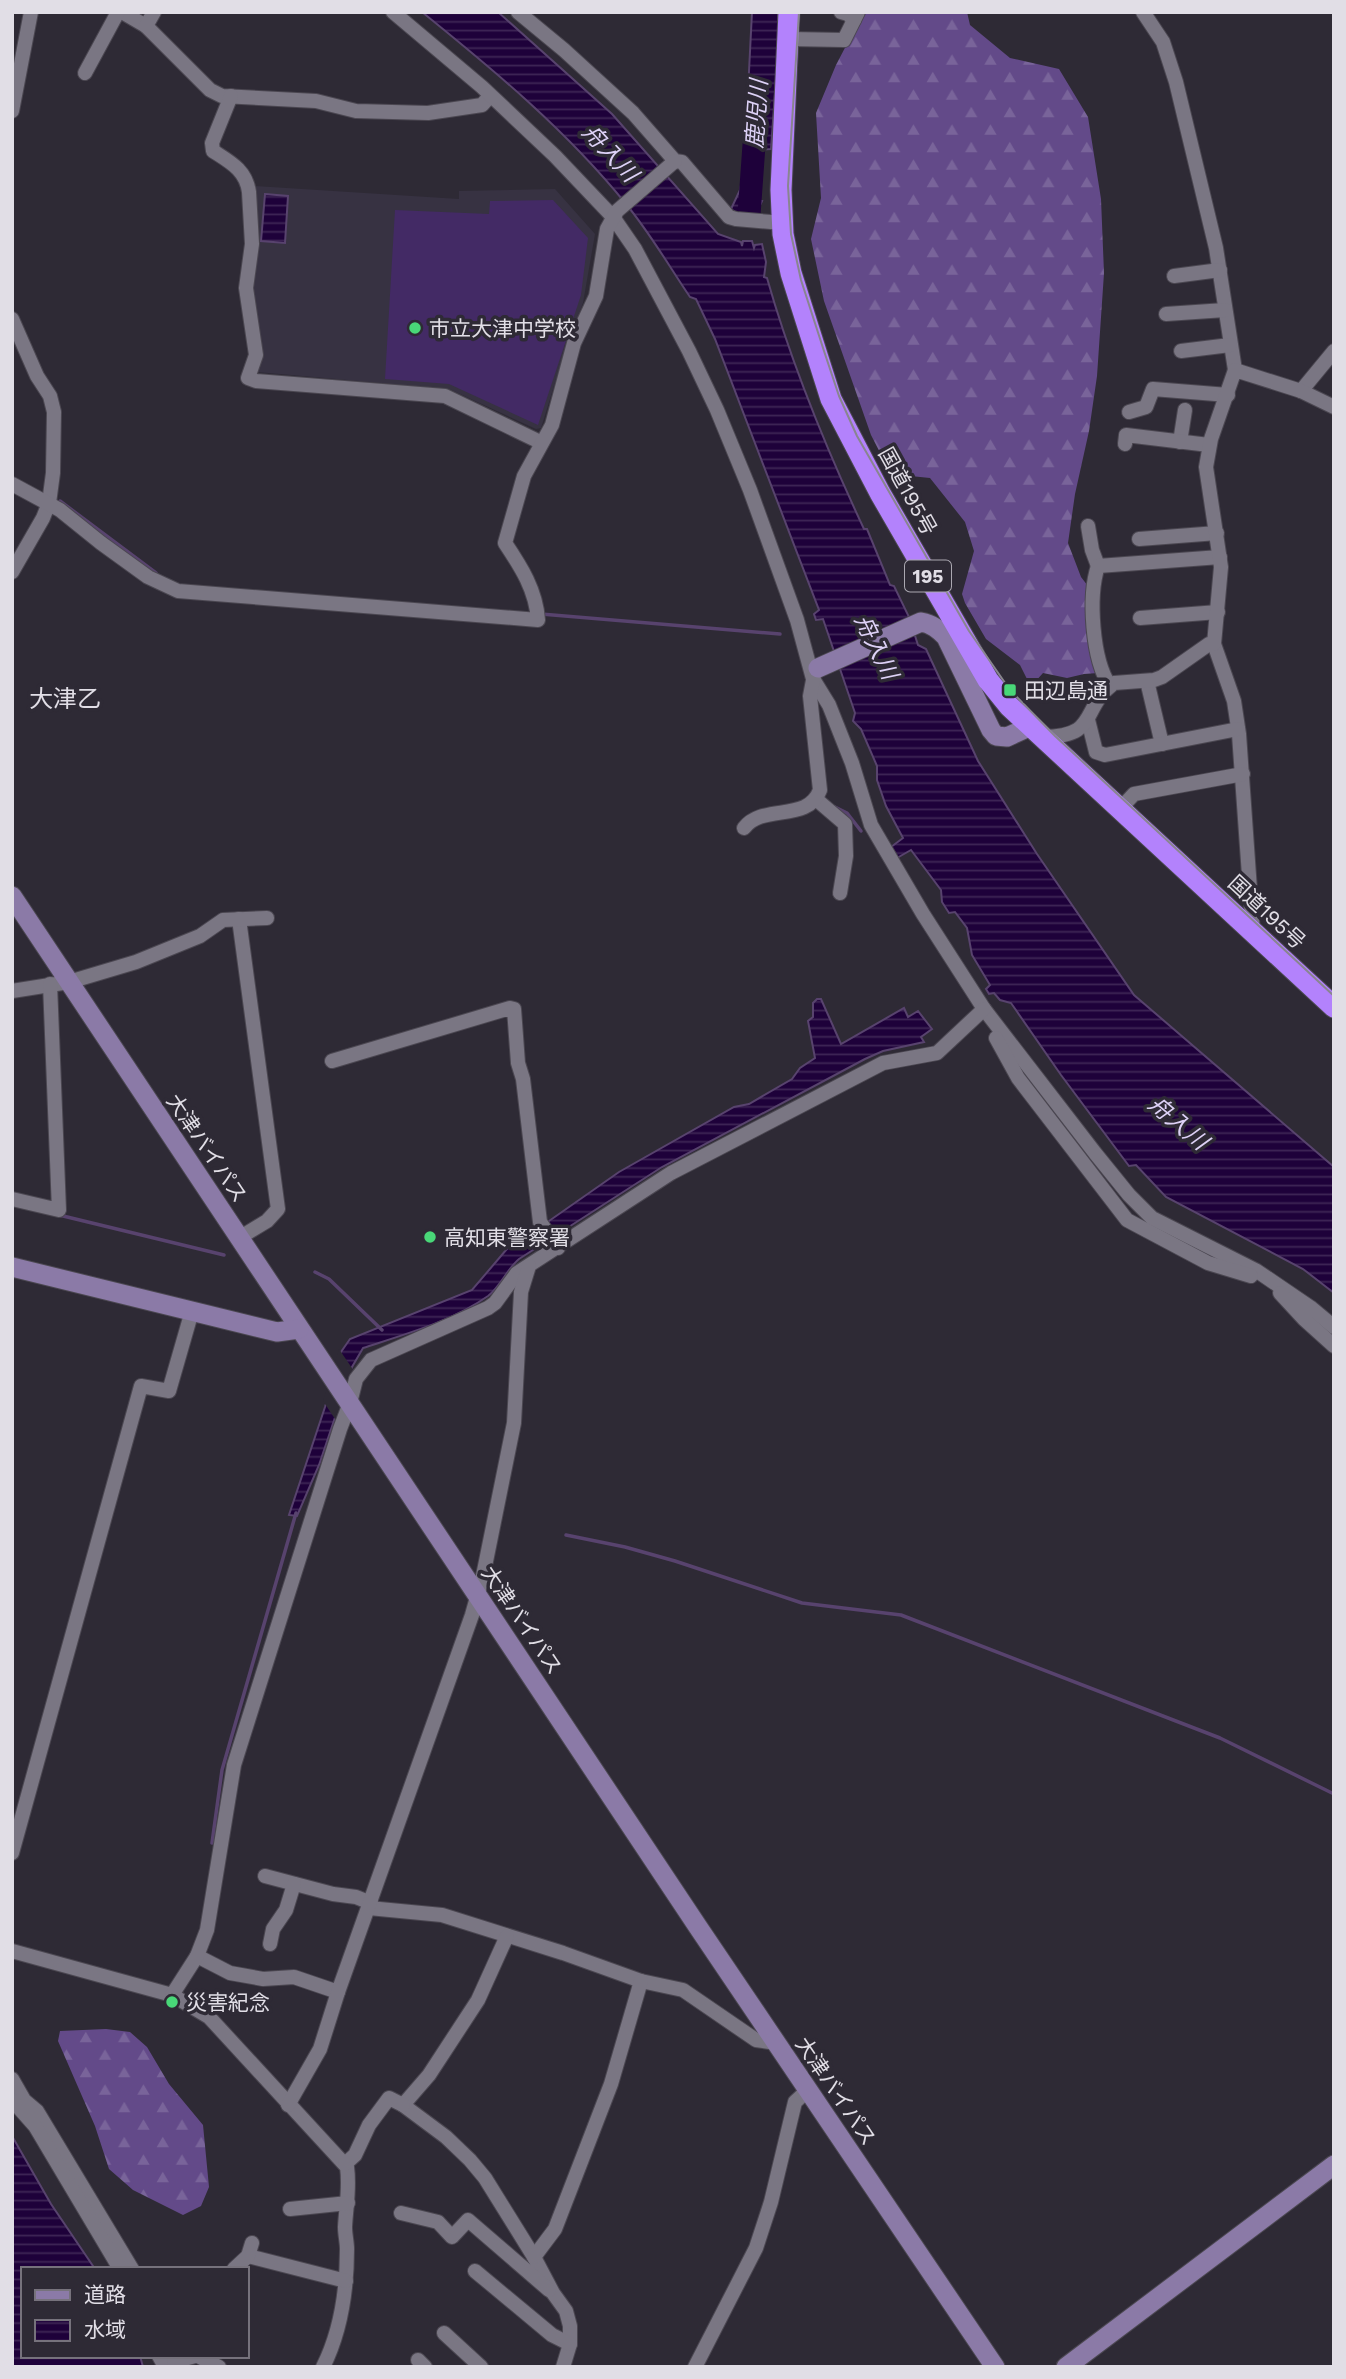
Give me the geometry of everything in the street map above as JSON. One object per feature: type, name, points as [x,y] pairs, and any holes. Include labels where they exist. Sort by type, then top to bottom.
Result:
[{"type":"highway","name":"国道195号","points":[[789,12],[781,190],[791,273],[831,399],[880,493],[988,680],[1009,706],[1334,1007]]},
{"type":"main road","points":[[816,673],[921,622],[934,626],[946,637],[996,736],[1007,737],[1037,731]]},
{"type":"main road","name":"大津バイパス","points":[[12,896],[59,983],[239,1238],[995,2367]]},
{"type":"main road","points":[[12,1267],[277,1332],[299,1329]]},
{"type":"main road","points":[[1066,2367],[1334,2165]]},
{"type":"street","points":[[12,111],[18,53],[31,12]]},
{"type":"street","points":[[85,73],[120,12],[146,26],[210,90],[222,96],[316,101],[355,111],[428,113],[482,105],[490,96]]},
{"type":"street","points":[[146,26],[154,12]]},
{"type":"street","points":[[393,12],[490,96],[615,214],[690,351],[717,410],[771,544],[816,673],[852,763],[871,825],[923,914],[984,1009],[1094,1153],[1152,1218],[1256,1271],[1310,1307],[1334,1327]]},
{"type":"street","points":[[518,12],[633,113],[673,163]]},
{"type":"street","points":[[789,39],[844,40],[856,16],[841,12]]},
{"type":"street","points":[[1143,12],[1163,42],[1176,82],[1220,270],[1235,370],[1209,445],[1206,474],[1220,557],[1214,644],[1234,701],[1238,729],[1253,932]]},
{"type":"street","points":[[230,96],[212,143],[213,151],[237,167],[248,184],[251,244],[246,288],[256,355],[248,378],[256,381],[444,396],[540,443]]},
{"type":"street","points":[[12,484],[48,503],[148,577],[178,591],[538,620],[527,577],[505,543],[523,475],[552,425],[574,343],[596,296],[607,229],[615,214],[673,163],[682,162],[729,217],[783,223]]},
{"type":"street","points":[[1174,276],[1220,270]]},
{"type":"street","points":[[1166,314],[1225,310]]},
{"type":"street","points":[[12,319],[37,376],[50,396],[54,412],[53,472],[48,503],[43,518],[12,572]]},
{"type":"street","points":[[1181,351],[1230,345]]},
{"type":"street","points":[[1301,391],[1334,351]]},
{"type":"street","points":[[1235,370],[1301,391],[1334,407]]},
{"type":"street","points":[[1129,412],[1146,407],[1153,389],[1228,395]]},
{"type":"street","points":[[1180,442],[1185,411]]},
{"type":"street","points":[[1125,444],[1126,435],[1209,445]]},
{"type":"street","points":[[1088,526],[1098,566],[1093,615],[1098,655],[1110,686]]},
{"type":"street","points":[[1139,539],[1217,533]]},
{"type":"street","points":[[1098,566],[1220,557]]},
{"type":"street","points":[[1140,618],[1218,612]]},
{"type":"street","points":[[1037,731],[1062,736],[1072,733],[1088,720],[1093,706],[1110,686],[1119,682],[1147,681],[1170,674],[1209,644],[1214,644]]},
{"type":"street","points":[[744,828],[750,821],[766,815],[803,809],[817,800],[820,790],[810,696],[816,673]]},
{"type":"street","points":[[1147,681],[1162,744]]},
{"type":"street","points":[[1088,720],[1096,752],[1105,755],[1238,729]]},
{"type":"street","points":[[1083,774],[1099,754]]},
{"type":"street","points":[[1120,809],[1135,794],[1243,774]]},
{"type":"street","points":[[817,800],[845,824],[846,856],[840,893]]},
{"type":"street","points":[[12,991],[59,983],[136,962],[200,936],[223,920],[267,918]]},
{"type":"street","points":[[239,919],[278,1209],[267,1221],[239,1238]]},
{"type":"street","points":[[12,1199],[59,1210],[59,983]]},
{"type":"street","points":[[332,1060],[513,1009],[540,1222],[555,1244]]},
{"type":"street","points":[[172,1995],[197,1956],[207,1930],[234,1765],[348,1400],[356,1380],[371,1360],[488,1308],[495,1303],[517,1273],[555,1244],[671,1173],[883,1063],[937,1053],[984,1009]]},
{"type":"street","points":[[984,1009],[1018,1077],[1127,1220],[1208,1263],[1252,1276],[1279,1292],[1304,1320],[1334,1346]]},
{"type":"street","points":[[288,2105],[320,2049],[478,1594],[514,1423],[521,1292],[529,1266]]},
{"type":"street","points":[[12,1853],[141,1386],[169,1391],[192,1311]]},
{"type":"street","points":[[265,1876],[356,1897],[370,1906],[442,1915],[641,1981],[682,1990],[755,2040],[776,2043]]},
{"type":"street","points":[[270,1944],[274,1929],[286,1910],[294,1884]]},
{"type":"street","points":[[403,2105],[429,2075],[478,2000],[507,1936]]},
{"type":"street","points":[[12,1951],[172,1995],[209,2017],[345,2164],[350,2187],[345,2230],[346,2281],[341,2315],[323,2367]]},
{"type":"street","points":[[197,1956],[230,1973],[263,1979],[294,1977],[338,1992]]},
{"type":"street","points":[[534,2257],[555,2229],[593,2131],[611,2084],[641,1981]]},
{"type":"street","points":[[12,2080],[24,2100],[37,2112],[131,2267]]},
{"type":"street","points":[[695,2367],[756,2248],[771,2202],[795,2102],[808,2090]]},
{"type":"street","points":[[345,2164],[355,2155],[369,2125],[388,2098],[403,2105],[446,2137],[485,2178],[566,2311],[570,2326],[570,2344],[563,2367]]},
{"type":"street","points":[[12,2100],[35,2126],[119,2267]]},
{"type":"street","points":[[290,2209],[348,2203]]},
{"type":"street","points":[[401,2213],[438,2222],[452,2237],[468,2220],[553,2292]]},
{"type":"street","points":[[236,2267],[250,2250],[346,2281]]},
{"type":"street","points":[[475,2271],[552,2335],[570,2344]]},
{"type":"street","points":[[444,2333],[481,2367]]},
{"type":"street","points":[[172,2363],[190,2358]]},
{"type":"street","points":[[201,2358],[219,2367]]},
{"type":"shaded area","name":"市立大津中学校","points":[[255,186],[459,199],[459,191],[555,189],[595,234],[583,303],[541,428],[536,429],[449,389],[257,372],[250,292]]},
{"type":"shaded area","points":[[553,200],[588,238],[581,295],[538,425],[449,384],[385,379],[395,210],[489,214],[490,201]]},
{"type":"green space","points":[[866,12],[967,12],[970,25],[1010,58],[1059,69],[1088,117],[1101,199],[1104,273],[1097,376],[1068,543],[1081,577],[1091,590],[1098,673],[1067,678],[1043,673],[1034,683],[1028,681],[1020,665],[986,639],[962,594],[974,551],[965,522],[930,478],[891,474],[871,435],[824,301],[811,239],[821,198],[816,113],[836,65]]},
{"type":"green space","points":[[106,2029],[130,2032],[147,2047],[169,2084],[203,2125],[209,2187],[201,2206],[183,2215],[133,2190],[109,2169],[95,2126],[58,2041],[60,2031]]},
{"type":"water","name":"舟入川","points":[[422,12],[498,12],[612,114],[718,234],[741,242],[742,246],[743,241],[752,241],[754,248],[755,245],[762,244],[766,262],[764,277],[767,278],[787,343],[823,436],[890,585],[894,586],[909,617],[918,645],[926,649],[978,761],[1037,854],[1134,995],[1334,1167],[1334,1293],[1303,1269],[1166,1197],[1136,1165],[1129,1166],[1011,1003],[1000,1000],[994,993],[989,994],[986,989],[990,985],[972,955],[967,928],[955,912],[949,913],[942,902],[941,890],[911,850],[897,858],[891,847],[903,838],[886,806],[877,780],[877,766],[861,729],[853,721],[855,713],[823,619],[816,620],[814,614],[819,610],[715,339],[696,299],[690,297],[635,215],[580,152],[503,79]]},
{"type":"water","points":[[752,12],[778,12],[771,149],[754,150],[750,199],[762,201],[755,216],[739,215],[731,209],[740,190],[744,170]]},
{"type":"water","points":[[265,194],[288,196],[285,243],[261,241]]},
{"type":"water","points":[[821,999],[841,1044],[904,1008],[908,1017],[918,1011],[932,1029],[921,1037],[924,1042],[883,1051],[865,1059],[662,1167],[519,1259],[492,1292],[474,1305],[427,1326],[363,1348],[352,1367],[319,1465],[297,1516],[289,1515],[341,1352],[350,1339],[472,1290],[512,1243],[549,1221],[619,1172],[734,1107],[749,1104],[792,1079],[800,1068],[815,1058],[808,1021],[813,1017],[813,1003]]},
{"type":"water","points":[[12,2136],[51,2204],[94,2267],[21,2267],[21,2358],[141,2358],[143,2367],[12,2367]]},
{"type":"pier","points":[[339,1349],[354,1371],[337,1422],[323,1401]]},
{"type":"waterway","name":"鹿児川","points":[[749,215],[755,131]]},
{"type":"waterway","points":[[60,501],[156,573]]},
{"type":"waterway","points":[[541,614],[780,634]]},
{"type":"waterway","points":[[835,807],[847,813],[861,831]]},
{"type":"waterway","points":[[59,1215],[224,1255]]},
{"type":"waterway","points":[[315,1272],[329,1279],[382,1330]]},
{"type":"waterway","points":[[212,1843],[222,1770],[296,1513]]},
{"type":"waterway","points":[[566,1535],[675,1561],[802,1603],[901,1615],[1220,1738],[1334,1794]]},
{"type":"tram line","points":[[799,12],[788,186],[791,234],[801,280],[824,351],[839,396],[857,436],[969,631],[1010,690],[1055,736],[1334,996]]},
{"type":"place","name":"市立大津中学校","points":[[415,328]]},
{"type":"place","name":"田辺島通","points":[[1010,690]]},
{"type":"place","name":"高知東警察署","points":[[430,1237]]},
{"type":"place","name":"災害紀念","points":[[172,2002]]},
{"type":"district","name":"大津乙","points":[[65,699]]}]
